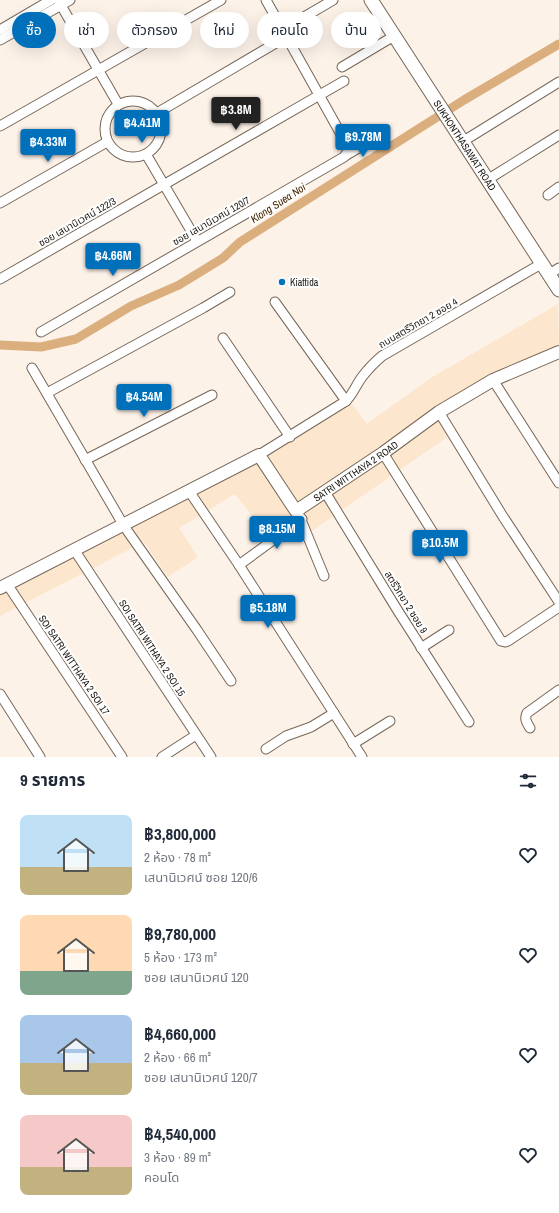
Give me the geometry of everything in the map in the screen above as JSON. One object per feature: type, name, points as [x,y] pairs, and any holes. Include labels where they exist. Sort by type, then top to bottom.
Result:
[{"type":"main road","name":"SUKHONTHASAWAT ROAD","points":[[371,0],[541,264],[554,272],[559,290]]},
{"type":"street","points":[[0,30],[51,0]]},
{"type":"street","points":[[0,40],[59,3],[70,0]]},
{"type":"street","points":[[0,126],[221,0]]},
{"type":"street","points":[[266,0],[273,12]]},
{"type":"street","points":[[315,12],[333,0]]},
{"type":"street","points":[[59,3],[118,104]]},
{"type":"street","points":[[342,67],[394,36]]},
{"type":"street","points":[[157,113],[260,48]]},
{"type":"street","points":[[292,48],[347,145],[346,154]]},
{"type":"street","name":"ซอย เสนานิเวศน์ 122/3","points":[[0,279],[344,81]]},
{"type":"street","points":[[462,142],[559,82]]},
{"type":"street","points":[[135,100],[143,102],[157,113],[161,128],[160,136],[158,143],[146,154],[134,157],[121,155],[115,152],[107,142],[104,133],[104,125],[107,117],[118,104],[135,100]]},
{"type":"street","points":[[487,180],[559,135]]},
{"type":"street","name":"ซอย เสนานิเวศน์ 120/7","points":[[41,332],[372,140]]},
{"type":"street","points":[[0,203],[107,142]]},
{"type":"street","points":[[146,154],[197,241]]},
{"type":"street","points":[[548,195],[559,187]]},
{"type":"street","name":"ถนนสตรีวิทยา 2 ซอย 4","points":[[259,455],[346,402],[352,395],[362,377],[382,356],[541,264]]},
{"type":"street","points":[[47,393],[230,292]]},
{"type":"street","points":[[275,302],[346,402]]},
{"type":"street","points":[[223,338],[290,437]]},
{"type":"street","name":"SATRI WITTHAYA 2 ROAD","points":[[299,515],[325,492],[383,453],[439,412],[493,380],[558,355]]},
{"type":"street","points":[[32,368],[124,526],[231,681]]},
{"type":"street","points":[[493,380],[559,483]]},
{"type":"street","points":[[85,460],[212,395]]},
{"type":"street","points":[[439,412],[498,508],[559,602]]},
{"type":"street","points":[[383,453],[501,641],[508,641],[559,607]]},
{"type":"street","points":[[4,586],[124,526],[259,455],[299,515],[324,576]]},
{"type":"street","points":[[189,491],[239,565],[362,757]]},
{"type":"street","name":"สตรีวิทยา 2 ซอย 9","points":[[325,492],[421,648],[469,722]]},
{"type":"street","points":[[239,565],[299,515]]},
{"type":"street","name":"SOI SATRI WITHAYA 2 SOI 15","points":[[75,551],[211,757]]},
{"type":"street","name":"SOI SATRI WITTHAYA 2 SOI 17","points":[[4,586],[122,757]]},
{"type":"street","points":[[421,648],[450,630]]},
{"type":"street","points":[[530,728],[525,717],[527,713],[559,690]]},
{"type":"street","points":[[0,694],[40,757]]},
{"type":"street","points":[[266,749],[286,736],[312,727],[334,713]]},
{"type":"street","points":[[353,744],[390,721]]},
{"type":"street","points":[[162,757],[196,735]]},
{"type":"shaded area","points":[[558,304],[559,355],[521,372],[446,414],[456,431],[303,537],[293,520],[267,535],[235,494],[179,528],[198,557],[168,577],[144,542],[0,616],[0,594],[210,488],[352,404],[367,424],[429,379]]},
{"type":"waterway","name":"Klong Suea Noi","points":[[0,345],[41,347],[76,339],[131,306],[179,285],[223,258],[240,242],[464,100],[559,44]]},
{"type":"place","name":"Kiattida","points":[[282,282]]}]
